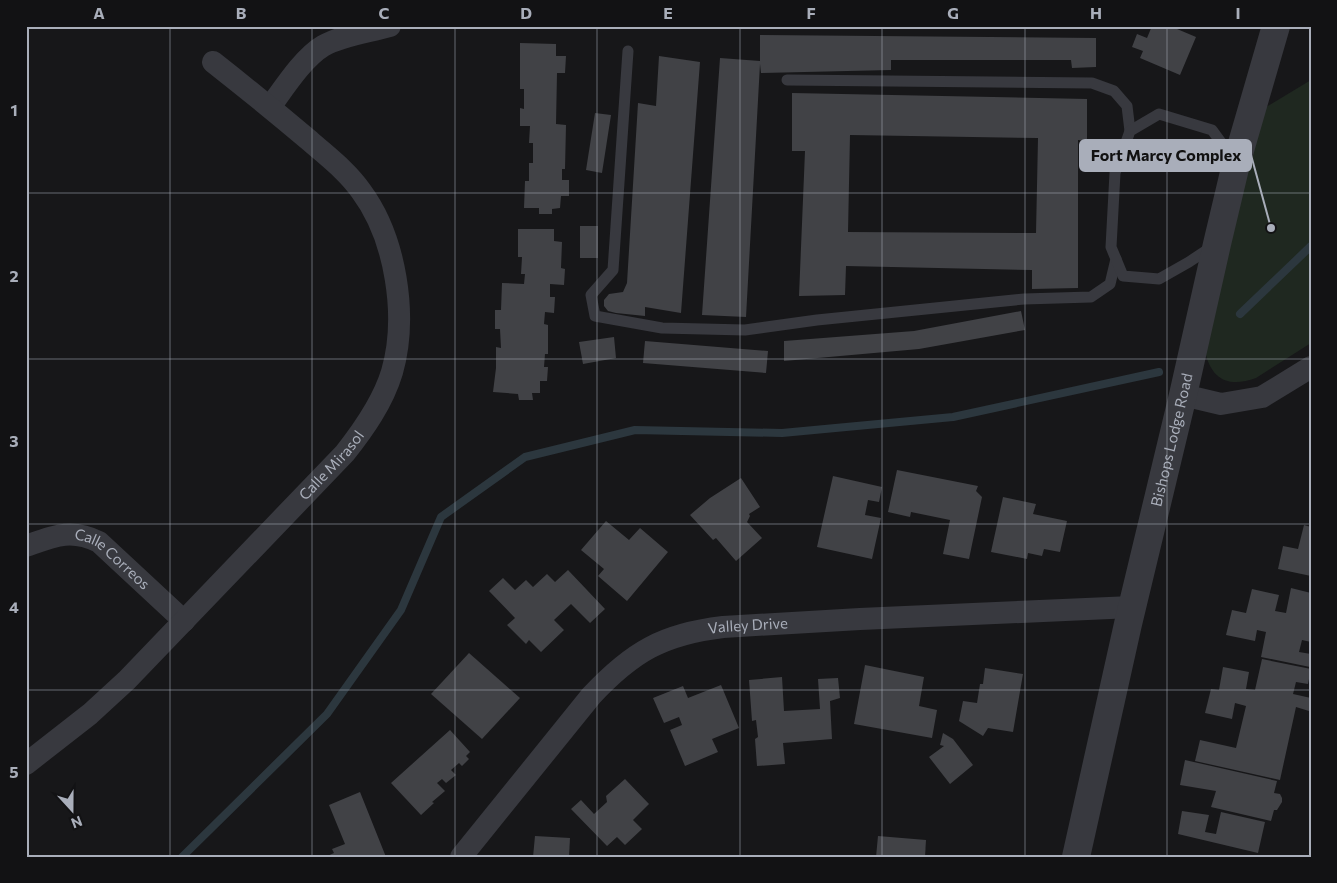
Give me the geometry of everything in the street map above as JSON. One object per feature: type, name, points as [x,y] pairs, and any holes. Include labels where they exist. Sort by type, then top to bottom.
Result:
[{"type":"street","points":[[270,107],[310,56],[322,46],[336,40],[390,26]]},
{"type":"street","name":"Bishops Lodge Road","points":[[1076,857],[1216,244],[1236,164],[1276,26]]},
{"type":"street","name":"Calle Mirasol","points":[[26,764],[109,698],[345,453],[360,434],[383,395],[392,372],[399,313],[396,281],[392,257],[374,211],[362,191],[345,172],[270,107],[213,62]]},
{"type":"street","points":[[1183,395],[1221,404],[1262,397],[1311,367]]},
{"type":"street","name":"Calle Correos","points":[[26,546],[66,534],[88,536],[99,542],[184,621]]},
{"type":"street","name":"Valley Drive","points":[[461,857],[602,684],[631,658],[665,640],[684,634],[723,628],[860,619],[1132,607]]},
{"type":"lane","points":[[628,51],[613,270],[591,295],[595,316],[662,328],[745,330],[817,320],[1024,299],[1091,297],[1110,284],[1116,259]]},
{"type":"lane","points":[[787,80],[1092,83],[1114,91],[1127,106],[1130,131],[1115,174],[1112,247],[1123,276],[1159,279],[1216,244]]},
{"type":"lane","points":[[1130,131],[1159,114],[1212,130],[1236,164]]},
{"type":"shaded area","points":[[1311,80],[1311,343],[1256,378],[1246,381],[1230,381],[1217,375],[1212,369],[1205,351],[1258,112]]},
{"type":"building","points":[[1152,26],[1170,26],[1196,37],[1180,75],[1140,58],[1143,51],[1132,47],[1137,34],[1147,38]]},
{"type":"building","points":[[760,35],[1096,38],[1096,67],[1072,68],[1071,60],[891,60],[891,70],[761,73],[760,64],[746,317],[702,315],[720,58],[760,61]]},
{"type":"building","points":[[520,43],[556,44],[556,56],[566,56],[565,73],[557,73],[556,124],[566,125],[565,169],[562,169],[562,180],[569,180],[569,196],[561,196],[560,208],[552,209],[552,214],[539,214],[539,208],[524,208],[525,181],[529,181],[529,163],[533,163],[533,143],[529,143],[530,126],[520,126],[520,108],[524,109],[524,89],[520,89]]},
{"type":"building","points":[[659,56],[700,62],[681,313],[645,307],[645,316],[616,313],[608,311],[604,306],[604,300],[609,294],[623,292],[627,283],[638,103],[656,106]]},
{"type":"building","points":[[792,93],[1087,99],[1087,141],[1078,140],[1078,288],[1032,289],[1032,270],[846,266],[845,295],[799,296],[805,151],[792,151]],"holes":[[[850,135],[1038,138],[1036,233],[848,232]]]},
{"type":"building","points":[[595,113],[611,115],[602,173],[586,170]]},
{"type":"building","points":[[580,226],[598,226],[598,258],[580,258]]},
{"type":"building","points":[[518,229],[554,229],[554,241],[562,242],[561,268],[565,269],[564,285],[550,284],[550,297],[555,297],[554,313],[545,312],[544,324],[548,325],[548,354],[545,354],[544,367],[548,367],[547,381],[540,381],[540,393],[532,393],[533,400],[519,400],[518,394],[493,392],[496,347],[501,348],[500,329],[495,329],[495,310],[501,310],[502,283],[524,284],[525,274],[521,274],[522,257],[518,257]]},
{"type":"building","points":[[1021,311],[1025,330],[919,349],[784,361],[784,341],[914,331]]},
{"type":"building","points":[[614,337],[616,358],[583,364],[579,342]]},
{"type":"building","points":[[645,341],[768,351],[766,373],[643,363]]},
{"type":"building","points":[[897,470],[978,486],[976,491],[982,497],[969,559],[943,554],[950,520],[911,512],[910,517],[888,512]]},
{"type":"building","points":[[833,476],[882,487],[879,502],[868,500],[865,515],[881,518],[872,559],[817,547]]},
{"type":"building","points":[[741,478],[760,507],[749,514],[747,522],[762,538],[736,561],[716,538],[713,540],[690,515],[710,498]]},
{"type":"building","points":[[1003,497],[1036,504],[1033,514],[1067,521],[1060,552],[1044,549],[1042,556],[1028,553],[1027,559],[991,552]]},
{"type":"building","points":[[606,521],[629,540],[640,528],[668,552],[627,601],[598,576],[604,569],[581,550]]},
{"type":"building","points":[[1304,525],[1311,527],[1311,576],[1278,569],[1283,546],[1298,549]]},
{"type":"building","points":[[568,570],[605,609],[590,623],[571,604],[554,620],[564,630],[541,652],[529,640],[526,644],[507,625],[515,618],[489,591],[503,578],[515,590],[526,580],[533,587],[547,574],[555,582]]},
{"type":"building","points":[[1291,588],[1311,593],[1311,642],[1302,640],[1299,652],[1311,654],[1310,667],[1261,657],[1266,632],[1257,630],[1255,641],[1226,635],[1232,610],[1246,613],[1252,589],[1279,595],[1275,611],[1286,613]]},
{"type":"building","points":[[469,653],[520,698],[482,739],[431,694]]},
{"type":"building","points":[[1262,659],[1311,669],[1308,684],[1296,682],[1293,694],[1311,698],[1311,701],[1309,711],[1296,707],[1280,780],[1195,761],[1200,740],[1236,748],[1246,706],[1235,703],[1232,719],[1205,713],[1211,689],[1219,690],[1223,667],[1249,672],[1246,689],[1255,690]]},
{"type":"building","points":[[865,665],[924,677],[919,706],[937,710],[932,738],[854,724]]},
{"type":"building","points":[[985,668],[1023,674],[1013,732],[988,728],[983,736],[959,721],[963,701],[977,703],[980,684],[983,684]]},
{"type":"building","points":[[782,677],[784,711],[820,709],[818,679],[838,678],[840,698],[830,701],[832,739],[783,743],[785,764],[757,766],[755,739],[758,737],[756,720],[752,721],[749,680]]},
{"type":"building","points":[[721,685],[739,728],[712,739],[718,752],[685,766],[670,730],[682,725],[679,717],[664,723],[653,698],[683,686],[688,698]]},
{"type":"building","points":[[450,730],[470,752],[466,756],[469,759],[462,766],[459,763],[451,770],[456,775],[446,783],[442,779],[437,783],[445,791],[421,815],[391,783]]},
{"type":"building","points":[[943,733],[953,739],[973,765],[950,784],[929,757],[944,746],[940,745]]},
{"type":"building","points":[[1185,760],[1277,781],[1274,793],[1280,794],[1282,802],[1277,810],[1274,810],[1271,821],[1211,807],[1216,791],[1180,785]]},
{"type":"building","points":[[625,779],[649,804],[633,820],[642,829],[625,845],[617,837],[607,846],[571,809],[581,800],[594,814],[607,802],[606,796]]},
{"type":"building","points":[[360,792],[386,857],[325,857],[334,853],[332,849],[345,844],[329,805]]},
{"type":"building","points":[[1182,811],[1209,815],[1205,832],[1216,834],[1221,812],[1265,822],[1258,853],[1178,834]]},
{"type":"building","points":[[535,836],[570,838],[569,857],[533,857]]},
{"type":"building","points":[[878,836],[926,840],[925,857],[876,857]]},
{"type":"waterway","points":[[1240,314],[1311,246]]},
{"type":"waterway","points":[[182,857],[327,714],[401,610],[441,517],[525,457],[635,430],[782,433],[953,417],[1159,372]]},
{"type":"place","name":"Fort Marcy Complex","points":[[1271,228]]}]
